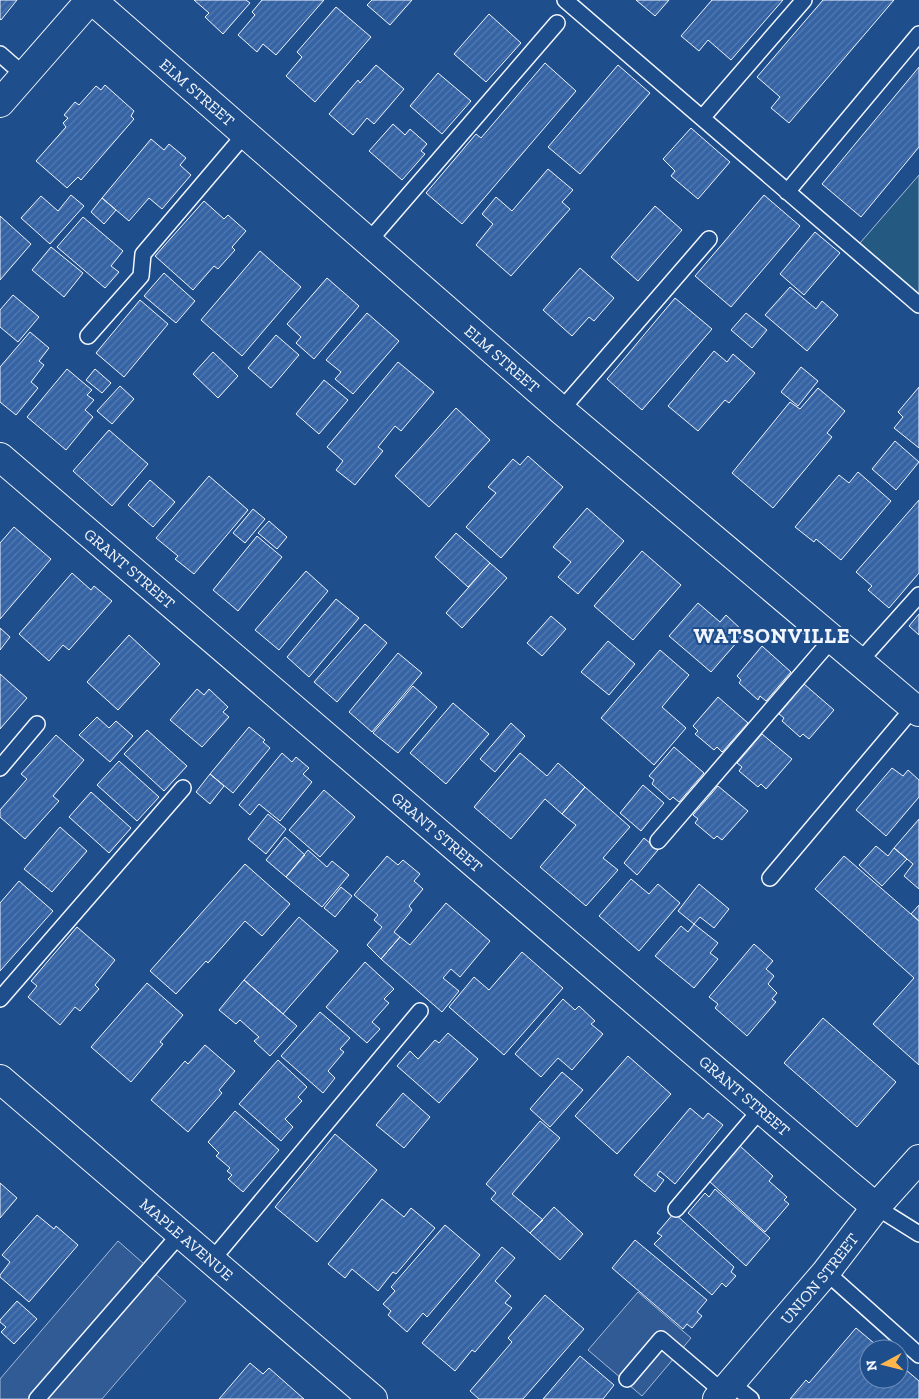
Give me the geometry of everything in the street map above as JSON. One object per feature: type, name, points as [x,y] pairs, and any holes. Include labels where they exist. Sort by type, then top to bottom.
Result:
[{"type":"street","points":[[0,103],[91,0]]},
{"type":"street","name":"ELM STREET","points":[[91,0],[561,410],[916,710]]},
{"type":"street","name":"GRANT STREET","points":[[0,457],[846,1184],[876,1207]]},
{"type":"street","name":"MAPLE AVENUE","points":[[0,1079],[373,1399]]},
{"type":"street","name":"UNION STREET","points":[[730,1393],[876,1207],[919,1159]]},
{"type":"lane","points":[[565,0],[919,305]]},
{"type":"lane","points":[[702,118],[804,0]]},
{"type":"lane","points":[[368,242],[557,23]]},
{"type":"lane","points":[[787,192],[919,34]]},
{"type":"lane","points":[[0,54],[24,75]]},
{"type":"lane","points":[[88,336],[141,276],[143,254],[246,134]]},
{"type":"lane","points":[[561,410],[709,239]]},
{"type":"lane","points":[[860,662],[919,595]]},
{"type":"lane","points":[[658,841],[832,639]]},
{"type":"lane","points":[[770,878],[916,710]]},
{"type":"lane","points":[[0,768],[37,724]]},
{"type":"lane","points":[[0,998],[183,788]]},
{"type":"lane","points":[[212,1260],[420,1011]]},
{"type":"lane","points":[[676,1209],[761,1109]]},
{"type":"lane","points":[[876,1207],[919,1234]]},
{"type":"lane","points":[[37,1399],[181,1233]]},
{"type":"lane","points":[[826,1272],[919,1355]]},
{"type":"lane","points":[[627,1379],[661,1339],[730,1393]]},
{"type":"shaded area","points":[[919,175],[919,294],[860,243]]},
{"type":"shaded area","points":[[118,1241],[186,1301],[102,1399],[0,1399],[0,1379]]},
{"type":"shaded area","points":[[638,1292],[691,1338],[642,1396],[588,1350]]},
{"type":"building","points":[[0,0],[17,0],[1,20],[0,19]]},
{"type":"building","points":[[194,0],[246,0],[250,3],[223,34],[205,17],[209,13]]},
{"type":"building","points":[[262,0],[324,0],[276,55],[263,44],[257,52],[238,35],[255,15],[252,12]]},
{"type":"building","points":[[372,0],[412,0],[390,25],[367,5]]},
{"type":"building","points":[[636,0],[669,0],[655,16]]},
{"type":"building","points":[[712,0],[783,0],[731,60],[708,40],[699,51],[681,36]]},
{"type":"building","points":[[823,0],[894,0],[789,123],[771,108],[780,97],[757,77]]},
{"type":"building","points":[[336,7],[371,37],[315,102],[286,76],[302,57],[297,52]]},
{"type":"building","points":[[489,14],[521,43],[486,82],[454,54]]},
{"type":"building","points":[[545,63],[576,91],[462,224],[426,193],[476,134],[481,138]]},
{"type":"building","points":[[376,65],[404,89],[374,124],[367,118],[353,135],[329,114],[358,80],[360,83]]},
{"type":"building","points":[[618,65],[650,93],[580,174],[548,147]]},
{"type":"building","points":[[919,67],[919,147],[861,217],[822,184]]},
{"type":"building","points":[[438,73],[471,101],[442,134],[410,106]]},
{"type":"building","points":[[105,85],[134,111],[131,116],[134,119],[81,180],[78,177],[67,188],[36,161],[66,127],[63,123],[68,118],[64,115],[75,102],[79,105],[96,86],[101,90]]},
{"type":"building","points":[[393,124],[405,135],[410,129],[427,144],[421,151],[425,154],[402,180],[369,151]]},
{"type":"building","points":[[691,128],[730,162],[698,199],[671,176],[675,171],[663,159]]},
{"type":"building","points":[[151,139],[164,150],[169,144],[186,158],[180,165],[191,175],[162,209],[149,198],[129,221],[102,198]]},
{"type":"building","points":[[548,169],[573,190],[562,202],[570,209],[511,276],[476,245],[493,224],[482,214],[496,197],[512,211]]},
{"type":"building","points":[[71,195],[84,206],[50,244],[21,218],[41,196],[58,211]]},
{"type":"building","points":[[764,195],[800,226],[731,307],[695,276]]},
{"type":"building","points":[[102,198],[116,210],[104,224],[91,212]]},
{"type":"building","points":[[204,201],[224,219],[228,215],[246,231],[232,247],[235,250],[218,269],[214,266],[193,290],[155,256]]},
{"type":"building","points":[[655,206],[682,230],[638,281],[611,257]]},
{"type":"building","points":[[0,216],[31,244],[0,280]]},
{"type":"building","points":[[83,217],[123,251],[111,266],[119,272],[105,288],[57,247]]},
{"type":"building","points":[[815,232],[840,253],[804,295],[780,274]]},
{"type":"building","points":[[51,247],[83,273],[64,297],[32,270]]},
{"type":"building","points":[[260,251],[301,287],[242,356],[201,320]]},
{"type":"building","points":[[580,268],[614,298],[594,321],[589,317],[572,336],[543,310]]},
{"type":"building","points":[[164,273],[195,301],[176,323],[144,296]]},
{"type":"building","points":[[327,278],[359,306],[314,359],[296,343],[301,337],[287,324]]},
{"type":"building","points":[[790,287],[816,309],[822,301],[838,315],[807,351],[765,315]]},
{"type":"building","points":[[13,295],[39,317],[18,342],[0,327],[0,310]]},
{"type":"building","points":[[675,298],[712,329],[642,410],[607,379]]},
{"type":"building","points":[[140,300],[168,324],[124,377],[96,353]]},
{"type":"building","points":[[367,313],[399,341],[353,394],[335,379],[341,372],[326,360]]},
{"type":"building","points":[[746,313],[767,330],[752,348],[731,330]]},
{"type":"building","points":[[30,332],[49,348],[39,361],[44,365],[31,382],[38,388],[16,415],[0,402],[0,367]]},
{"type":"building","points":[[276,335],[299,355],[271,388],[248,368]]},
{"type":"building","points":[[714,351],[727,362],[733,354],[755,373],[729,403],[725,400],[698,431],[668,406]]},
{"type":"building","points":[[213,352],[238,376],[218,398],[193,374]]},
{"type":"building","points":[[398,362],[434,392],[401,431],[395,426],[378,447],[383,451],[355,485],[336,470],[343,461],[327,447]]},
{"type":"building","points":[[801,367],[818,381],[798,406],[781,392]]},
{"type":"building","points":[[67,369],[92,390],[87,395],[94,400],[85,410],[93,417],[66,450],[27,417]]},
{"type":"building","points":[[95,369],[111,383],[102,393],[86,380]]},
{"type":"building","points":[[324,380],[348,400],[319,434],[296,414]]},
{"type":"building","points":[[120,386],[134,399],[112,424],[97,411]]},
{"type":"building","points":[[919,387],[919,448],[894,428],[903,417],[898,412]]},
{"type":"building","points":[[818,388],[845,411],[827,433],[832,437],[773,508],[732,473],[790,402],[800,409]]},
{"type":"building","points":[[456,408],[490,440],[429,507],[395,476]]},
{"type":"building","points":[[109,430],[148,464],[112,506],[73,471]]},
{"type":"building","points":[[895,441],[919,462],[896,490],[872,469]]},
{"type":"building","points":[[528,456],[563,487],[501,558],[466,527],[496,493],[488,487],[513,459],[520,465]]},
{"type":"building","points":[[858,472],[891,501],[841,560],[816,539],[814,542],[795,527],[839,475],[849,483]]},
{"type":"building","points":[[209,476],[248,510],[194,574],[175,559],[178,556],[156,538]]},
{"type":"building","points":[[150,480],[175,502],[153,527],[128,505]]},
{"type":"building","points":[[919,500],[919,573],[889,608],[868,590],[872,586],[856,572]]},
{"type":"building","points":[[587,508],[624,541],[578,594],[558,577],[571,562],[553,547]]},
{"type":"building","points":[[253,509],[265,519],[245,543],[233,533]]},
{"type":"building","points":[[269,521],[287,537],[277,549],[258,533]]},
{"type":"building","points":[[14,527],[51,559],[0,619],[0,543]]},
{"type":"building","points":[[456,533],[490,563],[468,587],[435,557]]},
{"type":"building","points":[[257,536],[282,557],[238,611],[213,590]]},
{"type":"building","points":[[642,551],[681,585],[633,640],[594,606]]},
{"type":"building","points":[[490,563],[507,578],[462,628],[446,613]]},
{"type":"building","points":[[306,571],[328,591],[279,650],[255,630]]},
{"type":"building","points":[[72,573],[91,590],[94,586],[112,601],[69,650],[63,645],[49,661],[19,634]]},
{"type":"building","points":[[336,599],[359,618],[309,677],[287,657]]},
{"type":"building","points":[[698,603],[720,622],[726,615],[745,633],[711,672],[669,636]]},
{"type":"building","points":[[919,614],[919,635],[909,626]]},
{"type":"building","points":[[551,616],[566,629],[542,656],[527,643]]},
{"type":"building","points":[[365,624],[387,643],[337,702],[314,682]]},
{"type":"building","points":[[0,628],[10,637],[0,650]]},
{"type":"building","points":[[129,635],[160,664],[118,710],[87,682]]},
{"type":"building","points":[[608,641],[635,664],[609,695],[581,672]]},
{"type":"building","points":[[762,646],[791,672],[766,701],[760,696],[758,700],[739,683],[741,680],[737,676]]},
{"type":"building","points":[[660,650],[689,675],[662,707],[686,728],[654,765],[601,718]]},
{"type":"building","points":[[398,653],[422,673],[372,732],[349,712]]},
{"type":"building","points":[[0,674],[27,698],[0,729]]},
{"type":"building","points":[[804,684],[834,710],[809,739],[803,734],[800,737],[782,721],[784,718],[779,714]]},
{"type":"building","points":[[413,686],[437,707],[398,753],[373,733]]},
{"type":"building","points":[[197,689],[204,695],[209,689],[228,707],[223,712],[229,717],[202,747],[170,720]]},
{"type":"building","points":[[718,697],[748,723],[722,752],[717,747],[714,750],[695,734],[698,731],[693,726]]},
{"type":"building","points":[[453,703],[489,734],[446,784],[410,753]]},
{"type":"building","points":[[97,717],[109,728],[116,721],[133,736],[110,762],[79,735]]},
{"type":"building","points":[[511,723],[525,736],[495,772],[480,759]]},
{"type":"building","points":[[249,727],[265,740],[263,742],[270,748],[233,793],[210,774]]},
{"type":"building","points":[[147,730],[187,766],[164,791],[124,754]]},
{"type":"building","points":[[762,734],[792,759],[766,789],[761,784],[758,787],[739,771],[742,767],[737,763]]},
{"type":"building","points":[[56,735],[84,760],[53,796],[59,801],[25,839],[0,817],[0,810],[27,779],[21,774]]},
{"type":"building","points":[[674,747],[704,773],[679,802],[673,797],[670,800],[652,784],[654,780],[649,776]]},
{"type":"building","points":[[282,753],[292,762],[296,757],[309,768],[303,774],[312,782],[280,821],[259,804],[250,815],[239,805]]},
{"type":"building","points":[[520,753],[547,776],[558,763],[585,787],[562,814],[545,799],[511,839],[474,807]]},
{"type":"building","points":[[119,761],[159,797],[137,821],[97,785]]},
{"type":"building","points":[[892,768],[903,776],[908,770],[919,780],[919,797],[886,836],[856,810]]},
{"type":"building","points":[[210,774],[224,786],[210,804],[196,792]]},
{"type":"building","points":[[643,785],[664,803],[641,831],[620,813]]},
{"type":"building","points":[[718,786],[748,811],[722,840],[717,836],[714,839],[695,823],[698,819],[693,815]]},
{"type":"building","points":[[585,787],[630,827],[603,858],[618,870],[586,906],[540,867],[576,825],[562,814]]},
{"type":"building","points":[[324,790],[355,817],[320,857],[289,830]]},
{"type":"building","points":[[91,792],[131,828],[109,853],[69,817]]},
{"type":"building","points":[[268,814],[286,829],[266,854],[248,839]]},
{"type":"building","points":[[919,819],[919,889],[904,876],[913,864],[894,848]]},
{"type":"building","points":[[60,827],[87,851],[52,892],[24,869]]},
{"type":"building","points":[[285,837],[305,855],[286,877],[266,860]]},
{"type":"building","points":[[644,838],[658,850],[637,875],[624,863]]},
{"type":"building","points":[[876,846],[888,856],[894,848],[907,859],[882,886],[859,865]]},
{"type":"building","points":[[308,850],[327,867],[332,861],[349,875],[322,907],[286,877]]},
{"type":"building","points":[[387,856],[398,865],[403,860],[420,874],[414,881],[423,889],[409,906],[412,910],[394,932],[400,937],[381,959],[367,945],[382,927],[374,920],[378,915],[354,895]]},
{"type":"building","points":[[844,856],[919,921],[919,1065],[873,1024],[914,978],[815,889]]},
{"type":"building","points":[[245,864],[290,904],[262,936],[245,921],[208,963],[206,961],[176,994],[150,971]]},
{"type":"building","points":[[631,879],[649,894],[658,884],[680,903],[639,951],[599,916]]},
{"type":"building","points":[[19,881],[53,911],[0,971],[0,903]]},
{"type":"building","points":[[699,884],[729,909],[714,928],[700,917],[694,924],[678,911]]},
{"type":"building","points":[[341,887],[352,896],[335,917],[324,908]]},
{"type":"building","points":[[446,903],[490,941],[460,977],[451,969],[443,978],[459,991],[442,1012],[381,959],[400,937],[410,945]]},
{"type":"building","points":[[919,905],[919,921],[911,914]]},
{"type":"building","points":[[299,917],[338,951],[283,1014],[244,980]]},
{"type":"building","points":[[694,924],[718,943],[710,953],[718,959],[694,988],[655,956],[681,926],[688,932]]},
{"type":"building","points":[[77,927],[115,960],[95,985],[99,989],[80,1011],[75,1007],[60,1025],[28,997],[37,986],[31,981]]},
{"type":"building","points":[[754,944],[773,961],[766,969],[774,976],[768,984],[777,993],[772,999],[776,1002],[747,1036],[715,1008],[718,1004],[709,997]]},
{"type":"building","points":[[522,952],[563,988],[504,1055],[449,1007],[474,977],[489,990]]},
{"type":"building","points":[[365,962],[394,989],[384,999],[389,1003],[372,1022],[380,1029],[367,1043],[326,1007]]},
{"type":"building","points":[[244,980],[297,1026],[270,1056],[254,1041],[259,1037],[240,1020],[236,1024],[219,1010]]},
{"type":"building","points":[[147,983],[183,1015],[160,1042],[163,1044],[131,1082],[91,1047]]},
{"type":"building","points":[[563,999],[575,1010],[579,1006],[595,1021],[591,1024],[603,1034],[572,1070],[558,1058],[541,1077],[515,1054]]},
{"type":"building","points":[[320,1012],[350,1038],[340,1049],[344,1052],[328,1071],[335,1078],[323,1093],[281,1056]]},
{"type":"building","points":[[823,1018],[896,1082],[857,1127],[784,1063]]},
{"type":"building","points":[[448,1033],[478,1059],[439,1103],[397,1066],[410,1051],[418,1059],[435,1040],[439,1043]]},
{"type":"building","points":[[205,1045],[235,1071],[219,1090],[222,1093],[188,1132],[151,1100],[185,1061],[188,1064]]},
{"type":"building","points":[[628,1056],[671,1094],[617,1154],[575,1116]]},
{"type":"building","points":[[278,1060],[307,1087],[298,1097],[302,1101],[285,1119],[293,1127],[281,1141],[239,1104]]},
{"type":"building","points":[[562,1072],[583,1090],[550,1127],[530,1109]]},
{"type":"building","points":[[403,1093],[430,1117],[404,1148],[376,1125]]},
{"type":"building","points":[[690,1108],[703,1119],[708,1113],[723,1125],[675,1184],[660,1171],[657,1175],[664,1180],[655,1192],[634,1175]]},
{"type":"building","points":[[235,1111],[279,1150],[243,1192],[228,1179],[232,1175],[227,1171],[230,1168],[216,1156],[219,1153],[208,1142]]},
{"type":"building","points":[[540,1121],[560,1138],[512,1194],[543,1220],[530,1233],[491,1199],[496,1193],[486,1184]]},
{"type":"building","points":[[335,1134],[377,1170],[317,1242],[275,1207]]},
{"type":"building","points":[[740,1146],[773,1176],[769,1181],[787,1197],[784,1200],[789,1204],[765,1232],[709,1181]]},
{"type":"building","points":[[0,1183],[17,1198],[0,1218]]},
{"type":"building","points":[[715,1189],[770,1238],[746,1266],[688,1213],[705,1193],[709,1197]]},
{"type":"building","points":[[382,1199],[404,1217],[411,1208],[435,1228],[396,1274],[393,1272],[378,1291],[352,1269],[345,1278],[328,1264]]},
{"type":"building","points":[[554,1207],[583,1234],[560,1260],[530,1233]]},
{"type":"building","points":[[674,1213],[734,1267],[731,1272],[736,1276],[726,1287],[722,1283],[712,1295],[654,1244],[662,1236],[657,1233]]},
{"type":"building","points":[[37,1215],[54,1229],[56,1226],[78,1245],[29,1302],[0,1275],[10,1262],[2,1255]]},
{"type":"building","points":[[445,1225],[480,1255],[427,1317],[423,1313],[407,1332],[388,1315],[391,1311],[383,1304],[395,1291],[391,1287]]},
{"type":"building","points":[[635,1240],[707,1300],[697,1312],[702,1316],[692,1328],[687,1324],[683,1329],[612,1268]]},
{"type":"building","points":[[502,1247],[515,1258],[495,1281],[511,1296],[505,1303],[512,1308],[475,1352],[472,1350],[455,1371],[422,1343]]},
{"type":"building","points":[[545,1295],[584,1329],[523,1399],[479,1399],[470,1391],[512,1342],[508,1338]]},
{"type":"building","points":[[17,1301],[37,1319],[14,1344],[1,1332],[6,1327],[0,1320]]},
{"type":"building","points":[[856,1328],[869,1339],[859,1339],[859,1389],[909,1389],[909,1372],[919,1381],[919,1399],[790,1399],[806,1380],[809,1383]]},
{"type":"building","points":[[580,1356],[614,1385],[603,1399],[543,1399]]},
{"type":"building","points":[[250,1363],[263,1374],[269,1368],[304,1399],[219,1399]]},
{"type":"district","name":"WATSONVILLE","points":[[772,636]]}]
